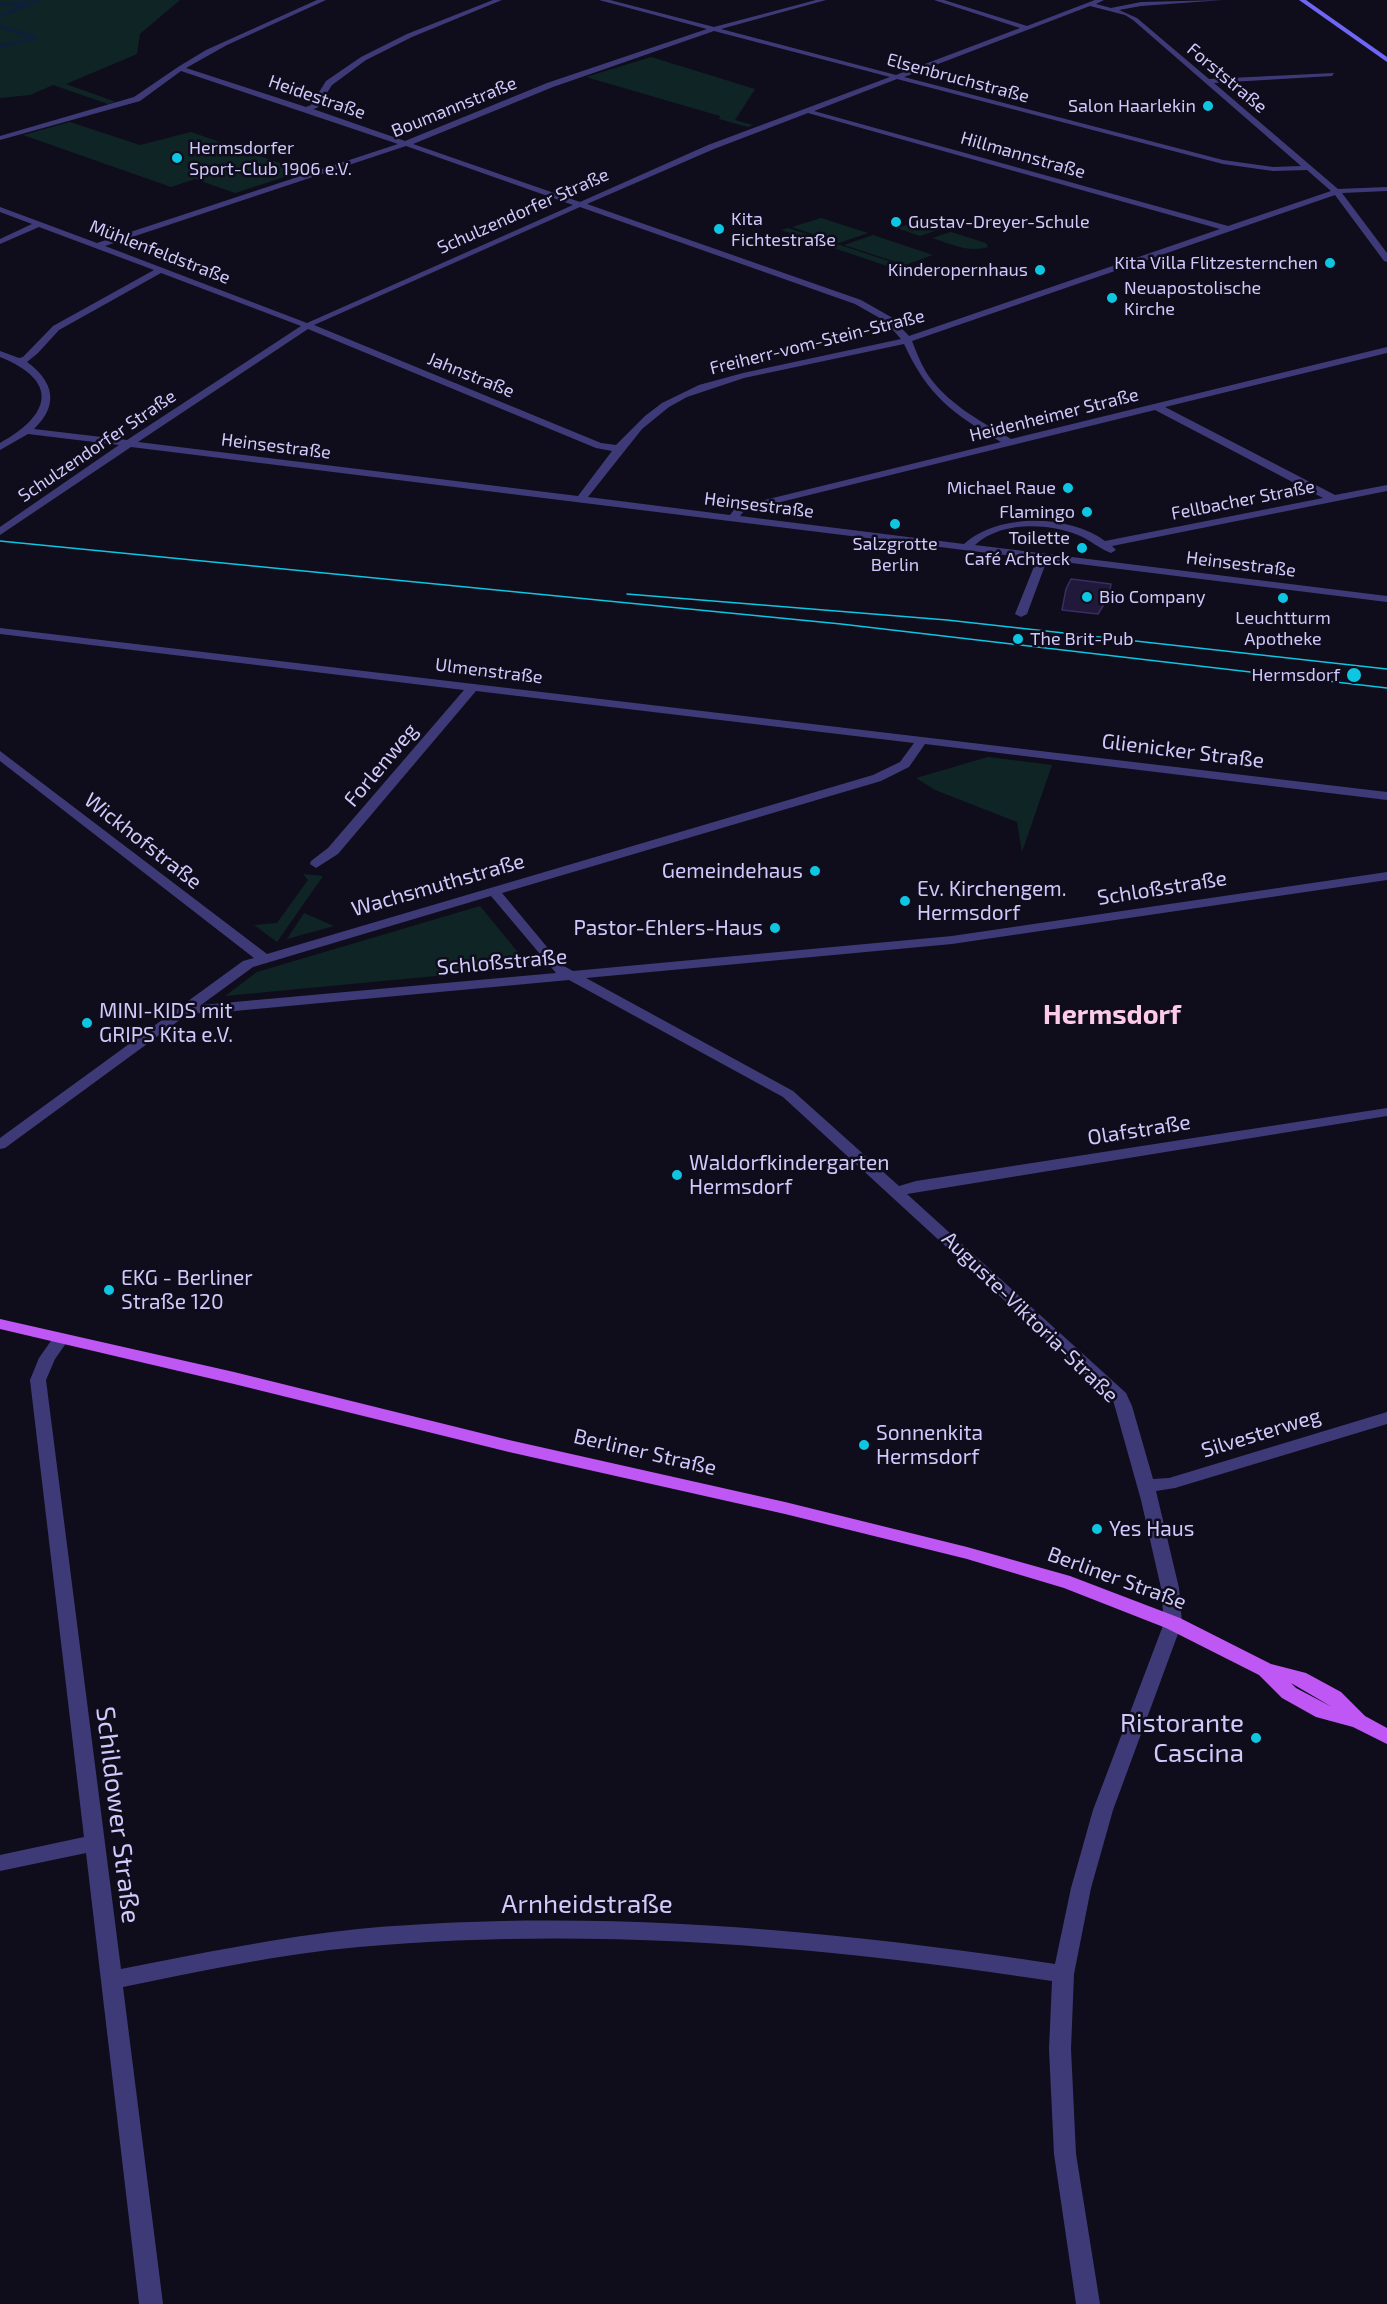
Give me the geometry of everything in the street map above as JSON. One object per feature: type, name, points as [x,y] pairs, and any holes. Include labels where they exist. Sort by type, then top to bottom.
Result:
[{"type":"main road","points":[[1302,0],[1387,60]]},
{"type":"main road","name":"Berliner Straße","points":[[0,1324],[234,1378],[509,1446],[785,1508],[967,1553],[1070,1583],[1173,1623],[1266,1670],[1296,1697],[1323,1712],[1358,1721],[1387,1737]]},
{"type":"street","points":[[0,138],[137,99],[153,90],[180,68],[226,44],[323,0]]},
{"type":"street","points":[[306,109],[314,106],[330,82],[363,60],[425,30],[499,0]]},
{"type":"street","name":"Elsenbruchstraße","points":[[602,0],[1223,162],[1274,169],[1309,168]]},
{"type":"street","name":"Boumannstraße","points":[[96,246],[405,144],[550,85],[714,29],[823,0]]},
{"type":"street","points":[[936,0],[1027,28]]},
{"type":"street","name":"Schulzendorfer Straße","points":[[0,532],[127,445],[309,326],[362,300],[700,152],[1101,0]]},
{"type":"street","points":[[1110,9],[1141,4],[1220,0]]},
{"type":"street","name":"Forststraße","points":[[1089,4],[1135,19],[1208,81],[1337,192],[1387,259]]},
{"type":"street","name":"Heidestraße","points":[[180,68],[306,109],[849,299],[889,320],[907,340],[921,371],[940,395],[974,421],[1010,443]]},
{"type":"street","points":[[1208,81],[1332,74]]},
{"type":"street","name":"Hillmannstraße","points":[[808,111],[1230,229]]},
{"type":"street","name":"Freiherr-vom-Stein-Straße","points":[[581,499],[646,420],[672,401],[707,385],[728,378],[907,340],[1337,192],[1387,189]]},
{"type":"street","name":"Mühlenfeldstraße","points":[[0,209],[309,326]]},
{"type":"street","points":[[0,242],[38,224]]},
{"type":"street","points":[[21,362],[30,358],[45,337],[56,328],[161,270]]},
{"type":"street","name":"Jahnstraße","points":[[309,326],[599,446],[621,448]]},
{"type":"street","name":"Heidenheimer Straße","points":[[733,518],[740,509],[1387,350]]},
{"type":"street","points":[[0,354],[21,362],[40,376],[47,388],[46,406],[27,431],[0,447]]},
{"type":"street","points":[[1157,407],[1334,499]]},
{"type":"street","name":"Heinsestraße","points":[[27,431],[1387,599]]},
{"type":"street","name":"Fellbacher Straße","points":[[1105,544],[1387,488]]},
{"type":"street","points":[[968,546],[972,540],[986,532],[1011,526],[1036,525],[1083,532],[1105,544],[1114,554],[1112,565]]},
{"type":"street","points":[[1022,614],[1042,556]]},
{"type":"street","name":"Ulmenstraße","points":[[0,631],[974,745]]},
{"type":"street","name":"Forlenweg","points":[[316,864],[333,851],[472,688]]},
{"type":"street","name":"Wachsmuthstraße","points":[[0,1145],[248,964],[877,777],[909,762],[914,757],[921,740]]},
{"type":"street","name":"Glienicker Straße","points":[[974,745],[1387,796]]},
{"type":"street","name":"Wickhofstraße","points":[[0,755],[263,958]]},
{"type":"street","name":"Schloßstraße","points":[[191,1006],[202,1010],[952,940],[1387,876]]},
{"type":"street","name":"Auguste-Viktoria-Straße","points":[[493,891],[557,968],[783,1089],[1120,1397],[1147,1486],[1170,1588],[1173,1623],[1103,1810],[1081,1888],[1063,1974],[1060,2049],[1065,2154],[1088,2304]]},
{"type":"street","name":"Olafstraße","points":[[897,1191],[916,1186],[1387,1112]]},
{"type":"street","name":"Schildower Straße","points":[[61,1339],[47,1358],[38,1380],[151,2304]]},
{"type":"street","name":"Silvesterweg","points":[[1147,1486],[1169,1484],[1387,1418]]},
{"type":"street","points":[[0,1863],[94,1843]]},
{"type":"street","name":"Arnheidstraße","points":[[112,1980],[222,1958],[357,1938],[585,1929],[672,1930],[760,1935],[935,1954],[1063,1974]]},
{"type":"green space","points":[[0,0],[180,0],[140,34],[137,54],[66,84],[116,102],[108,104],[53,85],[30,95],[0,98]]},
{"type":"green space","points":[[651,57],[755,89],[735,120],[753,125],[748,127],[719,119],[720,116],[586,77]]},
{"type":"green space","name":"Hermsdorfer Sport-Club 1906 e.V.","points":[[70,122],[140,145],[191,132],[303,171],[235,193],[195,179],[171,187],[23,135]]},
{"type":"green space","points":[[821,218],[868,233],[839,243],[792,227]]},
{"type":"green space","points":[[921,220],[944,228],[920,236],[897,228]]},
{"type":"green space","points":[[788,228],[895,263],[887,266],[781,230]]},
{"type":"green space","points":[[951,232],[986,243],[988,247],[967,248],[932,238]]},
{"type":"green space","points":[[873,235],[933,255],[905,265],[844,245]]},
{"type":"green space","points":[[988,757],[1052,765],[1022,852],[1017,822],[935,790],[916,778]]},
{"type":"green space","points":[[303,874],[323,876],[277,942],[254,925],[277,923],[308,880]]},
{"type":"green space","points":[[480,906],[530,967],[225,996],[257,972]]},
{"type":"green space","points":[[304,913],[334,926],[287,939]]},
{"type":"building","name":"Bio Company","points":[[1071,579],[1111,584],[1109,596],[1098,614],[1062,610],[1066,589]]},
{"type":"waterway","points":[[0,16],[39,0]]},
{"type":"waterway","points":[[0,5],[27,3]]},
{"type":"waterway","points":[[0,26],[35,38],[0,46]]},
{"type":"tram line","points":[[0,541],[841,624],[1387,688]]},
{"type":"tram line","points":[[627,594],[947,620],[1387,669]]},
{"type":"place","name":"Salon Haarlekin","points":[[1208,106]]},
{"type":"place","name":"Hermsdorfer Sport-Club 1906 e.V.","points":[[177,158]]},
{"type":"place","name":"Gustav-Dreyer-Schule","points":[[896,222]]},
{"type":"place","name":"Kita Fichtestraße","points":[[719,229]]},
{"type":"place","name":"Kita Villa Flitzesternchen","points":[[1330,263]]},
{"type":"place","name":"Kinderopernhaus","points":[[1040,270]]},
{"type":"place","name":"Neuapostolische Kirche","points":[[1112,298]]},
{"type":"place","name":"Michael Raue","points":[[1068,488]]},
{"type":"place","name":"Flamingo","points":[[1087,512]]},
{"type":"place","name":"Salzgrotte Berlin","points":[[895,524]]},
{"type":"place","name":"Toilette Café Achteck","points":[[1082,548]]},
{"type":"place","name":"Bio Company","points":[[1087,597]]},
{"type":"place","name":"Leuchtturm Apotheke","points":[[1283,598]]},
{"type":"place","name":"The Brit-Pub","points":[[1018,639]]},
{"type":"place","name":"Hermsdorf","points":[[1354,675]]},
{"type":"place","name":"Gemeindehaus","points":[[815,871]]},
{"type":"place","name":"Ev. Kirchengem. Hermsdorf","points":[[905,901]]},
{"type":"place","name":"Pastor-Ehlers-Haus","points":[[775,928]]},
{"type":"place","name":"MINI-KIDS mit GRIPS Kita e.V.","points":[[87,1023]]},
{"type":"place","name":"Waldorfkindergarten Hermsdorf","points":[[677,1175]]},
{"type":"place","name":"EKG - Berliner Straße 120","points":[[109,1290]]},
{"type":"place","name":"Sonnenkita Hermsdorf","points":[[864,1445]]},
{"type":"place","name":"Yes Haus","points":[[1097,1529]]},
{"type":"place","name":"Ristorante Cascina","points":[[1256,1738]]},
{"type":"district","name":"Hermsdorf","points":[[1112,1015]]}]
